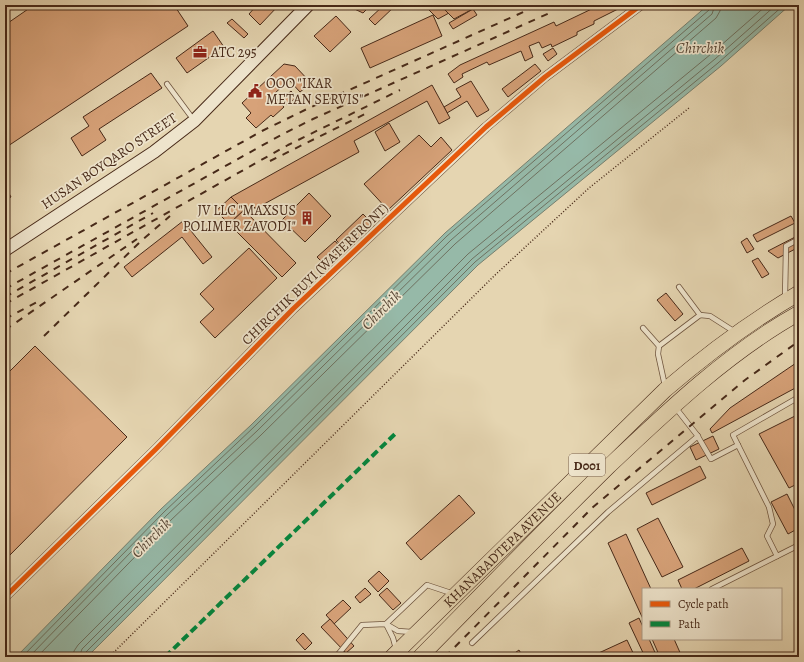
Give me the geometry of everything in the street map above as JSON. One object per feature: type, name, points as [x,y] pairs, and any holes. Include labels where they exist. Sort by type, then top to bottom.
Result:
[{"type":"highway","name":"KHANABADTEPA AVENUE","points":[[394,654],[665,390],[737,333],[799,293]]},
{"type":"highway","name":"KHANABADTEPA AVENUE","points":[[420,657],[573,502],[674,406],[710,375],[799,313]]},
{"type":"main road","name":"HUSAN BOYQARO STREET","points":[[5,240],[192,118],[298,5]]},
{"type":"main road","name":"HUSAN BOYQARO STREET","points":[[5,250],[154,152],[192,118],[308,5]]},
{"type":"street","name":"CHIRCHIK BUYI (WATERFRONT)","points":[[5,597],[156,449],[294,310],[486,127],[545,77],[641,5]]},
{"type":"lane","points":[[167,84],[192,118]]},
{"type":"lane","points":[[784,302],[786,246],[799,239]]},
{"type":"lane","points":[[679,287],[700,315]]},
{"type":"lane","points":[[665,390],[658,354],[659,346],[700,315],[710,316],[737,333]]},
{"type":"lane","points":[[643,328],[659,346]]},
{"type":"lane","points":[[778,556],[767,536],[773,524],[769,507],[733,435],[799,397]]},
{"type":"lane","points":[[674,406],[698,436],[711,459],[738,444]]},
{"type":"lane","points":[[472,643],[608,512],[698,436]]},
{"type":"lane","points":[[714,588],[799,545]]},
{"type":"lane","points":[[386,624],[427,586],[456,594]]},
{"type":"lane","points":[[386,624],[393,638],[394,654]]},
{"type":"lane","points":[[336,657],[362,625],[386,624],[398,630],[415,633]]},
{"type":"path","points":[[109,657],[494,276],[589,188],[689,108]]},
{"type":"water","name":"Chirchik","points":[[708,5],[790,5],[721,66],[478,265],[87,657],[16,657],[161,509],[251,425],[445,233]]},
{"type":"building","points":[[34,5],[174,5],[188,26],[5,148],[5,25]]},
{"type":"building","points":[[257,5],[279,5],[260,25],[249,14]]},
{"type":"building","points":[[346,5],[371,5],[363,13]]},
{"type":"building","points":[[384,5],[396,5],[375,25],[369,19]]},
{"type":"building","points":[[424,5],[440,5],[449,13],[438,19]]},
{"type":"building","points":[[440,5],[480,5],[454,19]]},
{"type":"building","points":[[600,5],[626,5],[594,21],[594,24],[577,32],[577,35],[552,47],[551,44],[542,48],[539,42],[529,46],[533,57],[525,61],[521,51],[489,65],[487,62],[462,74],[463,77],[454,83],[448,74],[460,65],[554,22],[556,26]]},
{"type":"building","points":[[473,9],[477,15],[453,29],[449,23]]},
{"type":"building","points":[[433,15],[442,36],[370,68],[361,48]]},
{"type":"building","points":[[336,16],[351,32],[330,52],[314,36]]},
{"type":"building","points":[[232,19],[248,34],[244,38],[227,23]]},
{"type":"building","name":"ATC 295","points":[[213,31],[224,47],[187,73],[176,58]]},
{"type":"building","points":[[553,48],[557,54],[548,61],[543,54]]},
{"type":"building","points":[[284,64],[295,66],[311,83],[300,92],[289,80],[273,95],[284,107],[273,117],[271,115],[256,128],[246,118],[251,113],[242,103]]},
{"type":"building","points":[[535,64],[541,71],[508,97],[502,89]]},
{"type":"building","points":[[151,73],[162,88],[99,129],[106,140],[82,156],[71,138],[89,126],[83,117]]},
{"type":"building","points":[[471,81],[489,110],[477,117],[467,101],[447,113],[444,107],[461,97],[456,89]]},
{"type":"building","points":[[432,85],[450,118],[439,124],[427,101],[354,141],[359,152],[255,209],[255,207],[247,213],[231,197]]},
{"type":"building","points":[[291,91],[297,97],[287,105],[282,99]]},
{"type":"building","points":[[389,123],[400,142],[385,151],[375,132]]},
{"type":"building","points":[[419,135],[431,147],[441,137],[452,150],[388,210],[364,184]]},
{"type":"building","points":[[5,186],[11,197],[5,200]]},
{"type":"building","name":"JV LLC \"MAXSUS POLIMER ZAVODI\"","points":[[309,193],[331,216],[305,242],[282,220]]},
{"type":"building","points":[[231,197],[244,210],[229,224],[216,211]]},
{"type":"building","points":[[244,210],[296,263],[282,277],[229,224]]},
{"type":"building","points":[[363,214],[373,224],[345,250],[336,240]]},
{"type":"building","points":[[791,216],[795,223],[757,242],[753,235]]},
{"type":"building","points":[[183,221],[212,257],[203,264],[182,237],[132,277],[124,267]]},
{"type":"building","points":[[799,235],[799,247],[778,258],[768,251]]},
{"type":"building","points":[[747,238],[754,249],[747,253],[741,242]]},
{"type":"building","points":[[335,241],[342,249],[325,265],[317,257]]},
{"type":"building","points":[[249,248],[277,278],[215,338],[200,322],[214,309],[200,294]]},
{"type":"building","points":[[758,258],[769,274],[762,278],[752,261]]},
{"type":"building","points":[[666,293],[683,314],[675,321],[657,300]]},
{"type":"building","points":[[35,346],[127,437],[5,560],[5,376]]},
{"type":"building","points":[[799,361],[799,386],[712,433],[710,429],[730,408]]},
{"type":"building","points":[[799,414],[799,483],[789,488],[759,434]]},
{"type":"building","points":[[713,436],[719,449],[696,460],[690,447]]},
{"type":"building","points":[[700,466],[706,478],[652,505],[646,493]]},
{"type":"building","points":[[787,494],[795,510],[799,508],[799,528],[788,534],[771,502]]},
{"type":"building","points":[[459,495],[475,513],[421,560],[406,543]]},
{"type":"building","points":[[658,518],[683,567],[662,577],[637,529]]},
{"type":"building","points":[[626,534],[651,588],[642,588],[642,617],[608,543]]},
{"type":"building","points":[[742,548],[749,561],[696,588],[682,588],[678,580]]},
{"type":"building","points":[[379,571],[389,581],[378,592],[368,581]]},
{"type":"building","points":[[365,588],[371,594],[360,603],[355,597]]},
{"type":"building","points":[[387,588],[401,603],[393,610],[379,595]]},
{"type":"building","points":[[343,600],[351,608],[334,624],[326,615]]},
{"type":"building","points":[[639,618],[642,625],[642,640],[649,640],[657,657],[645,657],[629,623]]},
{"type":"building","points":[[330,619],[354,646],[346,653],[321,627]]},
{"type":"building","points":[[303,633],[312,643],[305,650],[296,640]]},
{"type":"building","points":[[627,640],[635,657],[590,657]]},
{"type":"building","points":[[652,640],[674,640],[682,657],[660,657]]},
{"type":"building","points":[[519,650],[523,657],[509,657]]},
{"type":"railway","points":[[5,274],[262,131],[309,108],[539,5]]},
{"type":"railway","points":[[5,289],[281,135],[313,119],[554,11]]},
{"type":"railway","points":[[5,304],[288,145],[400,90]]},
{"type":"railway","points":[[270,161],[369,112]]},
{"type":"railway","points":[[5,297],[153,213]]},
{"type":"railway","points":[[44,336],[141,241],[170,216]]},
{"type":"railway","points":[[5,330],[137,239]]},
{"type":"railway","points":[[5,319],[37,302]]},
{"type":"railway","points":[[445,657],[592,508],[745,380],[799,341]]},
{"type":"marked path","points":[[165,657],[397,432]]},
{"type":"cycle path","points":[[5,597],[156,449],[293,309],[486,127],[545,77],[641,5]]},
{"type":"place","name":"ATC 295","points":[[200,52]]},
{"type":"place","name":"OOO \"IKAR METAN SERVIS\"","points":[[255,91]]},
{"type":"place","name":"JV LLC \"MAXSUS POLIMER ZAVODI\"","points":[[307,218]]}]
